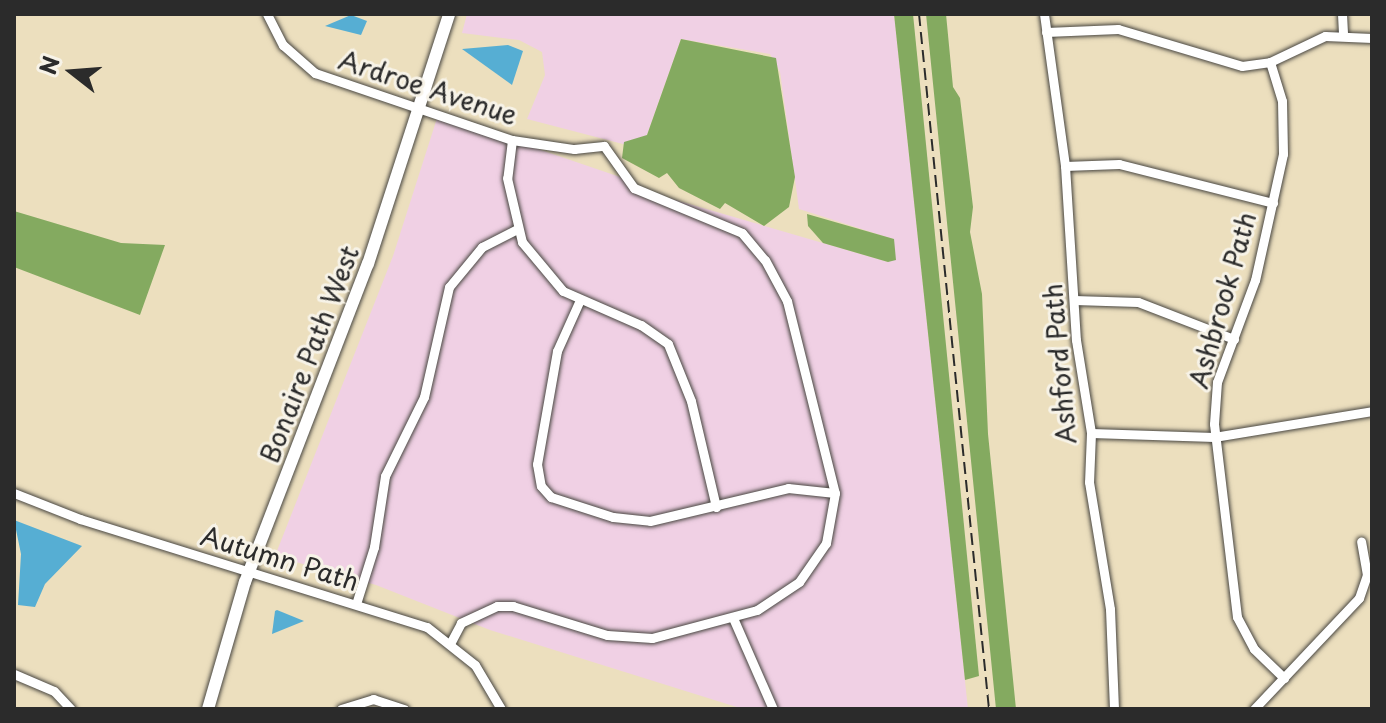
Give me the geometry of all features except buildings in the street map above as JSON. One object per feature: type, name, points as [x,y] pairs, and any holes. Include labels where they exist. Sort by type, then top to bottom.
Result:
[{"type":"street","name":"Ardroe Avenue","points":[[267,14],[278,38],[308,69],[512,140],[574,149],[604,146],[634,188],[727,224],[765,260],[787,301],[835,493]]},
{"type":"street","name":"Bonaire Path West","points":[[208,709],[249,571],[347,322],[449,14]]},
{"type":"street","name":"Ashford Path","points":[[1044,14],[1065,166],[1074,300],[1091,433],[1089,482],[1110,609],[1114,709]]},
{"type":"street","points":[[1342,14],[1343,34]]},
{"type":"street","points":[[1046,32],[1108,28],[1234,65],[1270,62],[1305,42],[1343,34],[1372,38]]},
{"type":"street","name":"Ashbrook Path","points":[[1270,62],[1284,127],[1273,203],[1234,339],[1217,382],[1214,437],[1237,617],[1254,649],[1284,678]]},
{"type":"street","points":[[512,140],[507,178],[517,229],[547,278],[579,302],[641,325],[668,344],[691,401],[716,507]]},
{"type":"street","points":[[1065,166],[1119,164],[1273,203]]},
{"type":"street","points":[[356,604],[374,547],[385,476],[424,397],[449,287],[482,247],[517,229]]},
{"type":"street","points":[[1074,300],[1138,302],[1234,339]]},
{"type":"street","points":[[451,642],[461,623],[497,606],[513,606],[633,639],[733,618],[770,603],[810,571],[832,527],[835,493],[788,488],[671,518],[635,521],[562,503],[545,492],[537,476],[543,428],[557,351],[579,302]]},
{"type":"street","points":[[1091,433],[1214,437],[1372,411]]},
{"type":"street","name":"Autumn Path","points":[[14,493],[80,519],[427,627],[451,642],[483,676],[501,709]]},
{"type":"street","points":[[1254,709],[1363,593],[1367,575],[1361,542]]},
{"type":"street","points":[[733,618],[773,709]]},
{"type":"street","points":[[14,674],[54,691],[71,709]]},
{"type":"street","points":[[341,709],[373,699],[404,709]]},
{"type":"shaded area","points":[[467,14],[894,14],[968,709],[743,709],[490,630],[376,585],[275,556],[393,256],[438,115],[623,178],[634,188],[888,262],[893,239],[799,209],[780,72],[770,54],[681,39],[642,149],[527,119],[545,75],[542,52],[519,40],[462,33]]},
{"type":"green space","points":[[894,14],[913,14],[979,676],[965,680]]},
{"type":"green space","points":[[926,14],[946,14],[953,87],[960,98],[973,207],[970,232],[982,294],[988,434],[1016,709],[996,709]]},
{"type":"green space","points":[[681,39],[776,58],[795,177],[789,207],[764,226],[725,203],[720,209],[679,188],[667,173],[659,178],[622,158],[624,142],[647,135]]},
{"type":"green space","points":[[14,211],[121,243],[165,245],[140,315],[14,267]]},
{"type":"green space","points":[[807,214],[894,239],[896,260],[888,262],[823,243],[808,226]]},
{"type":"water","points":[[351,15],[367,21],[361,35],[325,26]]},
{"type":"water","points":[[508,45],[523,51],[512,85],[462,49]]},
{"type":"water","points":[[14,520],[82,546],[45,584],[35,607],[18,605],[21,554]]},
{"type":"water","points":[[277,610],[304,621],[272,634]]},
{"type":"railway","points":[[919,14],[989,709]]}]
